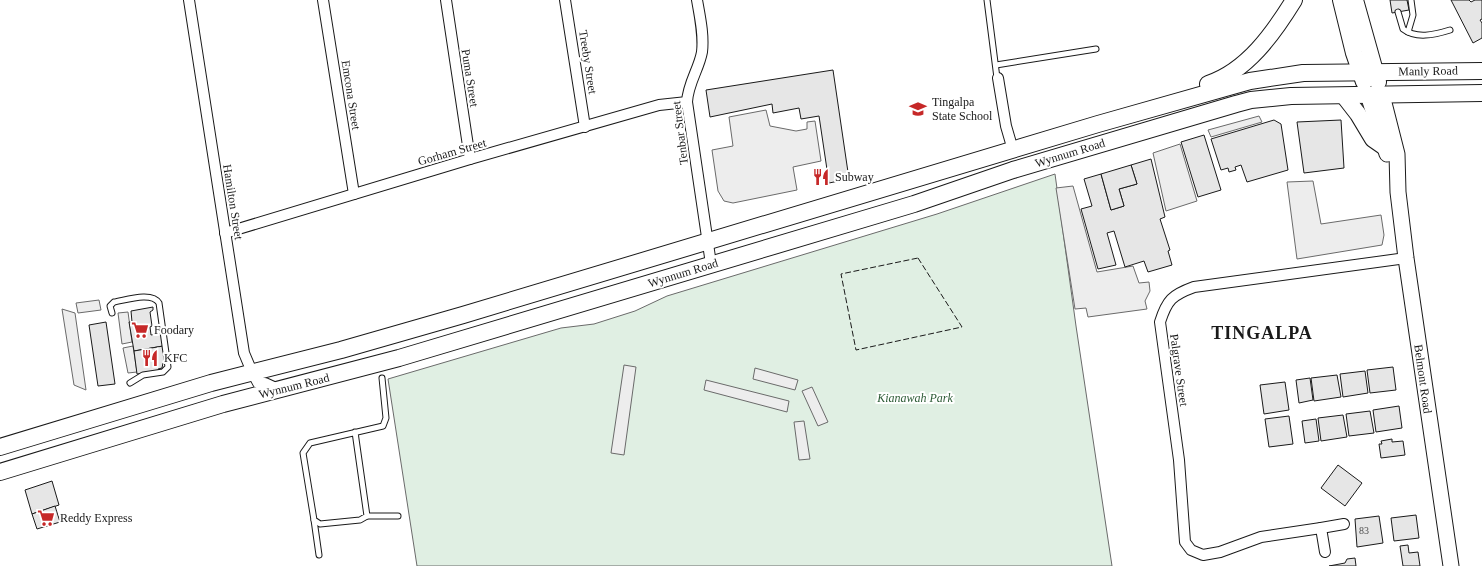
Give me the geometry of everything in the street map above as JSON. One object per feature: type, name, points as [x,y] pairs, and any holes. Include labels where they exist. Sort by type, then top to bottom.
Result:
[{"type":"main road","points":[[1141,111],[1176,95],[1218,81],[1234,71],[1268,38],[1294,0]]},
{"type":"main road","points":[[1341,0],[1375,95]]},
{"type":"main road","points":[[1355,0],[1368,72]]},
{"type":"main road","name":"Manly Road","points":[[1368,72],[1482,71]]},
{"type":"main road","name":"Wynnum Road","points":[[0,447],[252,372],[341,350],[463,315],[1141,111],[1267,77],[1303,73],[1368,72]]},
{"type":"main road","name":"Manly Road","points":[[1375,95],[1482,93]]},
{"type":"main road","name":"Wynnum Road","points":[[0,472],[223,404],[357,370],[485,332],[914,204],[1013,170],[1227,106],[1251,100],[1270,98],[1375,95]]},
{"type":"main road","name":"Belmont Road","points":[[1375,95],[1386,148],[1398,192]]},
{"type":"main road","name":"Belmont Road","points":[[1375,95],[1397,154],[1398,192],[1406,258],[1451,566]]},
{"type":"main road","points":[[1344,96],[1358,114],[1372,139],[1386,148]]},
{"type":"main road","points":[[463,315],[482,321],[485,332]]},
{"type":"street","name":"Hamilton Street","points":[[189,0],[242,344],[252,372]]},
{"type":"street","name":"Emcona Street","points":[[323,0],[354,194]]},
{"type":"street","name":"Puma Street","points":[[446,0],[470,159]]},
{"type":"street","name":"Treeby Street","points":[[566,0],[585,127]]},
{"type":"street","name":"Tenbar Street","points":[[697,0],[702,34],[702,52],[690,83],[687,102],[712,264]]},
{"type":"street","points":[[998,78],[1006,126],[1013,150]]},
{"type":"street","name":"Gorham Street","points":[[226,233],[470,159],[659,105],[687,102]]},
{"type":"street","name":"Palgrave Street","points":[[1344,524],[1261,536],[1220,552],[1203,555],[1192,550],[1185,542],[1179,460],[1160,322],[1165,307],[1177,293],[1194,287],[1406,258]]},
{"type":"street","points":[[252,372],[258,383],[265,383],[280,389]]},
{"type":"street","points":[[1321,528],[1325,552]]},
{"type":"lane","points":[[987,0],[998,78]]},
{"type":"lane","points":[[1408,32],[1413,15],[1411,0]]},
{"type":"lane","points":[[1398,12],[1403,29],[1413,35],[1428,35],[1450,30]]},
{"type":"lane","points":[[996,65],[1096,49]]},
{"type":"lane","points":[[112,313],[110,306],[114,302],[149,297],[157,300],[160,306],[168,367],[163,372],[143,375],[130,382]]},
{"type":"lane","points":[[319,554],[303,453],[310,444],[383,426],[386,418],[382,378]]},
{"type":"lane","points":[[355,432],[367,516]]},
{"type":"lane","points":[[314,520],[320,524],[360,520],[367,516],[398,516]]},
{"type":"green space","name":"Kianawah Park","points":[[1055,174],[1112,566],[417,566],[388,379],[561,328],[594,324],[635,311],[667,296],[937,214]]},
{"type":"shaded area","points":[[766,110],[770,126],[796,131],[807,129],[807,122],[815,121],[821,161],[793,167],[797,190],[733,203],[724,201],[718,191],[712,150],[733,146],[729,117]]},
{"type":"shaded area","points":[[1259,116],[1262,122],[1211,137],[1208,130]]},
{"type":"shaded area","points":[[1180,144],[1197,201],[1166,211],[1153,153]]},
{"type":"shaded area","points":[[1313,181],[1321,224],[1381,215],[1384,235],[1382,245],[1297,259],[1287,182]]},
{"type":"shaded area","points":[[1073,186],[1097,272],[1133,266],[1139,283],[1149,282],[1150,291],[1145,301],[1147,309],[1088,317],[1086,308],[1075,309],[1056,188]]},
{"type":"shaded area","points":[[99,300],[101,310],[78,313],[76,303]]},
{"type":"shaded area","points":[[62,309],[75,313],[86,390],[74,385]]},
{"type":"shaded area","points":[[128,312],[132,342],[122,344],[118,313]]},
{"type":"shaded area","points":[[133,346],[137,372],[128,373],[123,348]]},
{"type":"shaded area","points":[[624,365],[636,367],[624,455],[611,453]]},
{"type":"shaded area","points":[[755,368],[798,380],[795,390],[753,379]]},
{"type":"shaded area","points":[[706,380],[789,401],[787,412],[704,390]]},
{"type":"shaded area","points":[[812,387],[828,422],[818,426],[802,391]]},
{"type":"shaded area","points":[[804,421],[810,459],[799,460],[794,422]]},
{"type":"building","points":[[1390,0],[1407,0],[1409,10],[1392,13]]},
{"type":"building","points":[[1451,0],[1469,0],[1471,2],[1482,0],[1482,19],[1480,20],[1482,23],[1482,38],[1473,43]]},
{"type":"building","points":[[833,70],[849,179],[829,183],[819,116],[801,119],[799,108],[773,113],[772,104],[710,117],[706,90]]},
{"type":"building","points":[[1274,120],[1281,124],[1288,170],[1247,182],[1241,165],[1235,167],[1236,170],[1229,172],[1228,168],[1221,170],[1211,139]]},
{"type":"building","points":[[1341,120],[1344,168],[1304,173],[1297,122]]},
{"type":"building","points":[[1204,135],[1221,190],[1198,197],[1181,142]]},
{"type":"building","points":[[1151,159],[1165,217],[1160,219],[1170,250],[1168,251],[1172,265],[1148,272],[1144,261],[1125,267],[1114,231],[1107,233],[1116,265],[1098,269],[1081,209],[1092,206],[1084,179],[1101,174],[1111,210],[1124,206],[1119,189],[1137,184],[1131,165]]},
{"type":"building","points":[[1131,165],[1137,184],[1119,189],[1124,206],[1111,210],[1101,174]]},
{"type":"building","name":"Foodary","points":[[153,307],[153,310],[150,312],[151,335],[161,333],[163,346],[134,351],[129,322],[132,322],[131,311]]},
{"type":"building","points":[[106,322],[115,384],[98,386],[89,325]]},
{"type":"building","name":"KFC","points":[[163,346],[166,362],[163,363],[162,368],[158,369],[159,371],[137,374],[134,351]]},
{"type":"building","points":[[1393,367],[1396,390],[1370,393],[1367,370]]},
{"type":"building","points":[[1365,371],[1368,393],[1343,397],[1340,374]]},
{"type":"building","points":[[1337,375],[1341,397],[1314,401],[1311,378]]},
{"type":"building","points":[[1310,378],[1313,400],[1299,403],[1296,380]]},
{"type":"building","points":[[1285,382],[1289,410],[1264,414],[1260,385]]},
{"type":"building","points":[[1399,406],[1402,428],[1376,432],[1373,410]]},
{"type":"building","points":[[1370,411],[1374,433],[1349,436],[1346,414]]},
{"type":"building","points":[[1343,415],[1347,437],[1321,441],[1318,418]]},
{"type":"building","points":[[1289,416],[1293,444],[1269,447],[1265,419]]},
{"type":"building","points":[[1316,419],[1319,441],[1305,443],[1302,421]]},
{"type":"building","points":[[1392,439],[1392,442],[1403,441],[1405,455],[1381,458],[1379,444],[1382,444],[1381,441]]},
{"type":"building","points":[[1338,465],[1362,483],[1345,506],[1321,488]]},
{"type":"building","points":[[52,481],[59,505],[32,514],[25,490]]},
{"type":"building","name":"Reddy Express","points":[[55,506],[60,522],[37,529],[32,514]]},
{"type":"building","points":[[1416,515],[1419,538],[1394,541],[1391,518]]},
{"type":"building","points":[[1379,516],[1383,543],[1357,547],[1355,519]]},
{"type":"building","points":[[1408,545],[1409,553],[1418,552],[1420,566],[1403,566],[1400,546]]},
{"type":"building","points":[[1355,558],[1356,566],[1329,566],[1345,563],[1347,559]]},
{"type":"fence","points":[[918,258],[962,327],[856,350],[841,274],[918,258]]},
{"type":"place","name":"Tingalpa State School","points":[[918,109]]},
{"type":"place","name":"Subway","points":[[821,177]]},
{"type":"place","name":"Foodary","points":[[140,330]]},
{"type":"place","name":"KFC","points":[[150,358]]},
{"type":"place","name":"Reddy Express","points":[[46,518]]},
{"type":"district","name":"TINGALPA","points":[[1262,333]]}]
